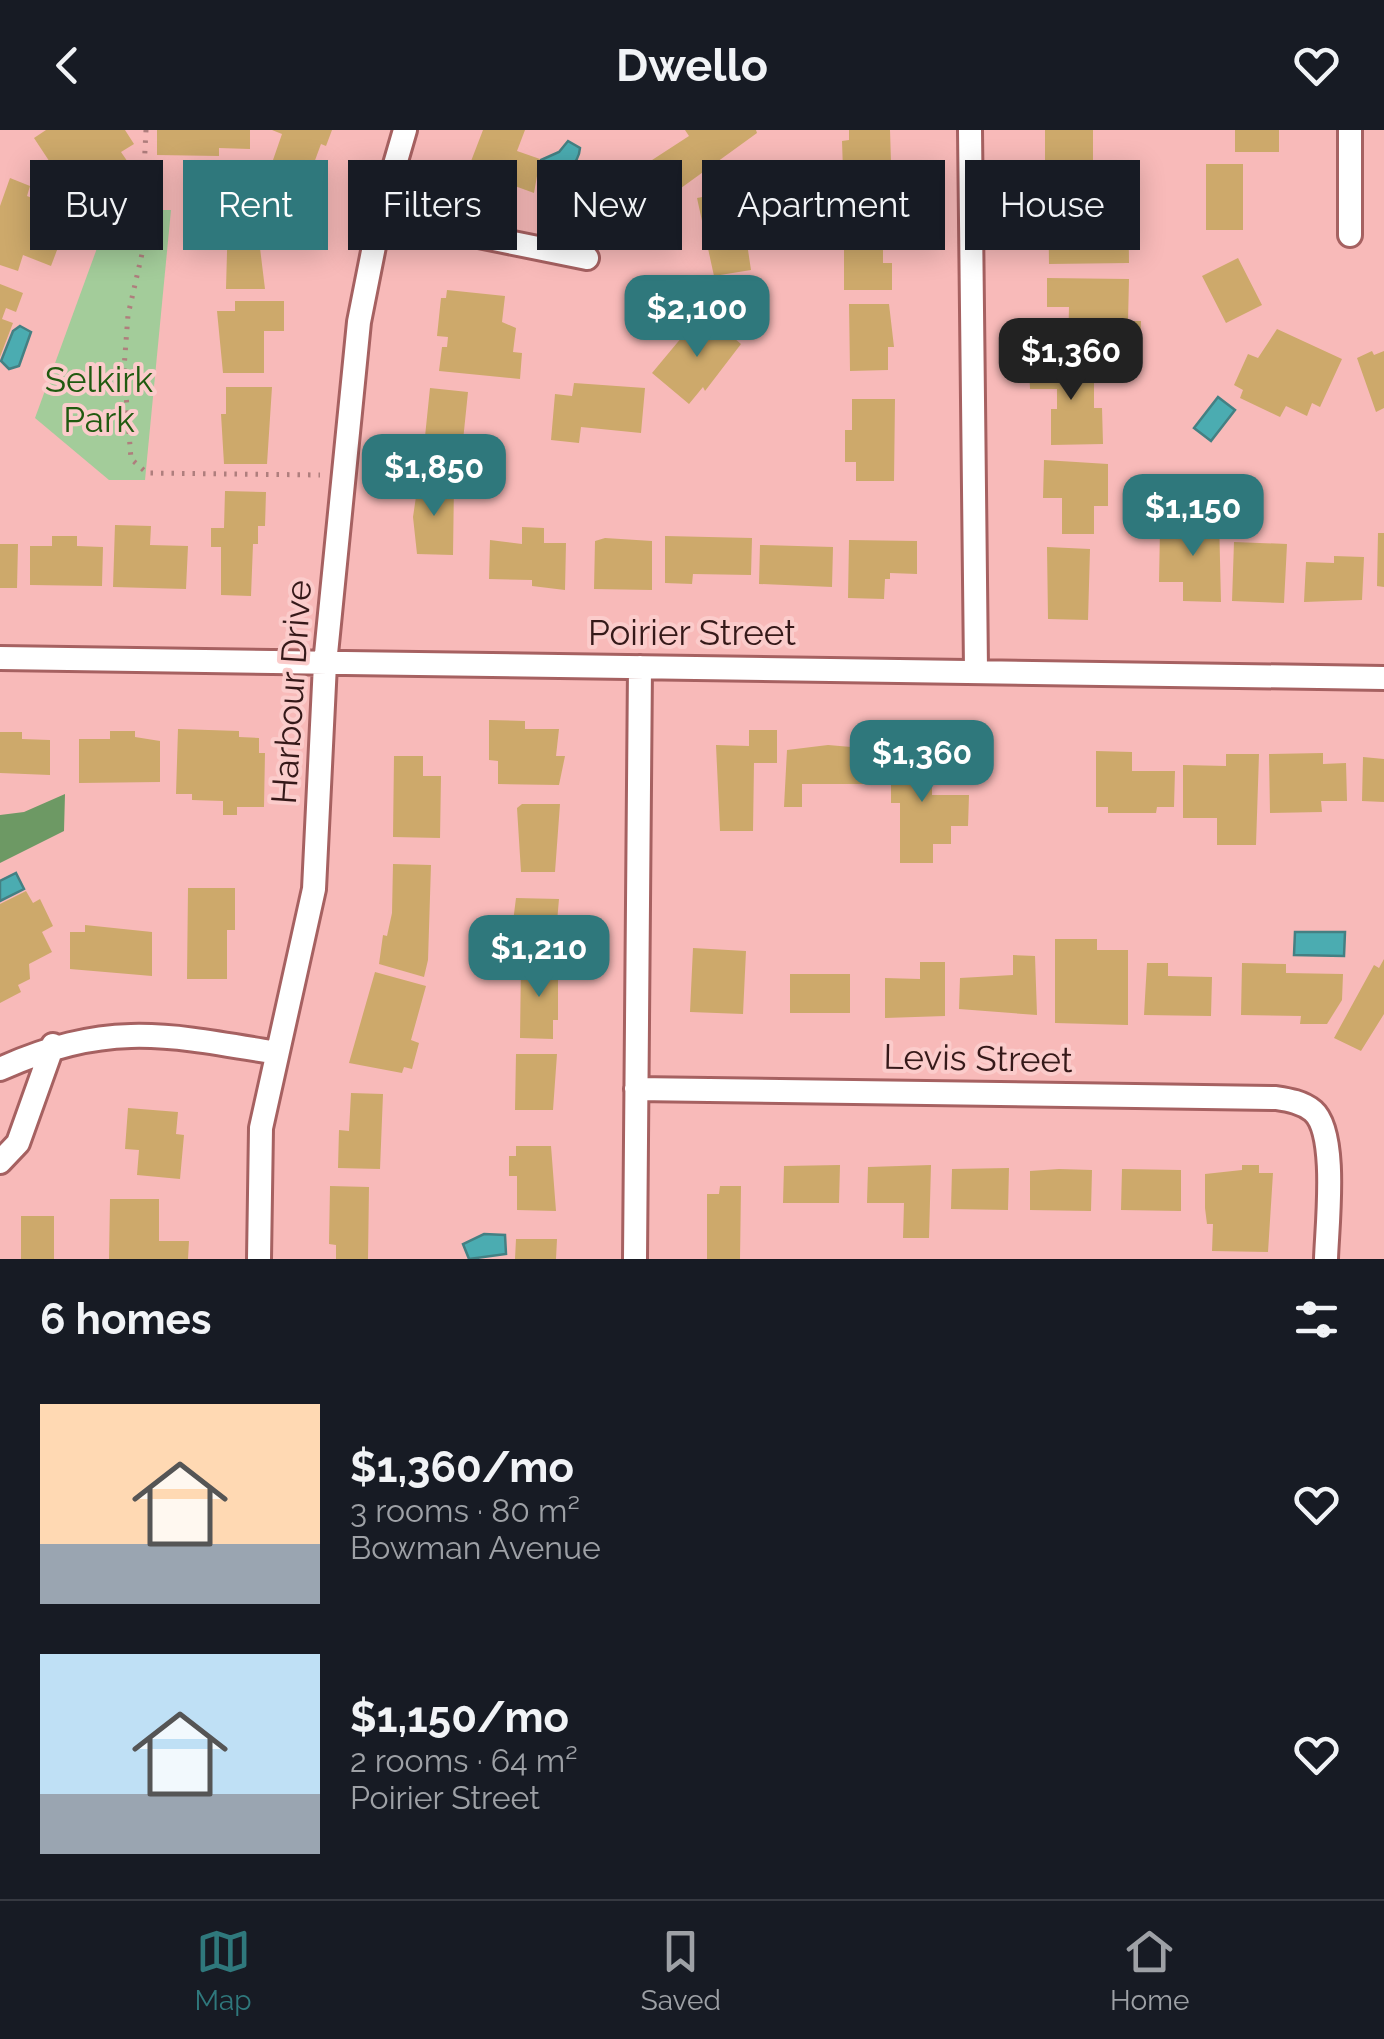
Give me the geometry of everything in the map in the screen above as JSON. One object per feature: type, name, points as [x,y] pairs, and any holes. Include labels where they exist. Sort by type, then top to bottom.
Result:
[{"type":"street","name":"Harbour Drive","points":[[396,160],[405,130]]},
{"type":"street","points":[[970,130],[976,668]]},
{"type":"street","points":[[1350,130],[1350,235]]},
{"type":"street","points":[[517,244],[587,258]]},
{"type":"street","name":"Harbour Drive","points":[[260,1259],[259,1152],[314,889],[325,664],[341,476],[359,322],[373,250]]},
{"type":"street","name":"Poirier Street","points":[[0,658],[976,668],[1384,678]]},
{"type":"street","points":[[635,1259],[640,667]]},
{"type":"street","points":[[0,1069],[53,1045],[146,1033],[277,1053]]},
{"type":"street","points":[[0,1162],[18,1144],[53,1045]]},
{"type":"street","name":"Levis Street","points":[[636,1088],[1276,1098],[1299,1102],[1316,1113],[1327,1136],[1326,1259]]},
{"type":"path","points":[[146,130],[142,210],[147,232],[128,315],[124,368],[131,459],[146,473],[341,476]]},
{"type":"green space","name":"Selkirk Park","points":[[163,210],[171,210],[145,480],[109,480],[35,418],[96,250],[163,250]]},
{"type":"green space","points":[[65,794],[64,831],[0,863],[0,815],[24,812]]},
{"type":"water","points":[[568,141],[580,148],[576,160],[541,160],[559,152]]},
{"type":"water","points":[[20,326],[31,332],[19,366],[9,369],[1,361],[13,331]]},
{"type":"water","points":[[1218,397],[1235,410],[1211,441],[1194,428]]},
{"type":"water","points":[[16,873],[24,889],[0,901],[0,881]]},
{"type":"water","points":[[1295,932],[1345,932],[1344,956],[1294,955]]},
{"type":"water","points":[[484,1234],[505,1235],[506,1254],[469,1259],[463,1244]]},
{"type":"building","points":[[46,130],[125,130],[134,144],[121,152],[126,160],[49,160],[34,138]]},
{"type":"building","points":[[157,130],[250,130],[250,149],[219,148],[219,156],[157,155]]},
{"type":"building","points":[[272,130],[332,130],[315,160],[273,160],[282,134]]},
{"type":"building","points":[[483,130],[525,130],[517,151],[540,159],[534,193],[517,187],[517,160],[471,160]]},
{"type":"building","points":[[685,130],[757,133],[720,160],[702,160],[702,173],[682,187],[682,160],[652,160],[689,136]]},
{"type":"building","points":[[849,130],[890,130],[891,160],[843,160],[842,141],[849,140]]},
{"type":"building","points":[[1045,130],[1093,130],[1093,160],[1045,160]]},
{"type":"building","points":[[1235,130],[1279,130],[1279,152],[1235,152]]},
{"type":"building","points":[[1206,164],[1243,164],[1243,230],[1206,230]]},
{"type":"building","points":[[10,178],[30,186],[30,250],[57,250],[51,266],[23,255],[18,271],[0,265],[0,206]]},
{"type":"building","points":[[227,250],[260,250],[265,289],[226,289]]},
{"type":"building","points":[[708,250],[748,250],[751,270],[714,276]]},
{"type":"building","points":[[844,250],[883,250],[883,263],[892,263],[892,290],[844,290]]},
{"type":"building","points":[[1049,250],[1129,250],[1129,263],[1049,264]]},
{"type":"building","points":[[1238,258],[1262,305],[1226,323],[1202,276]]},
{"type":"building","points":[[1047,278],[1129,279],[1128,321],[1141,321],[1140,351],[1068,350],[1069,307],[1047,307]]},
{"type":"building","points":[[0,284],[23,293],[16,312],[6,308],[2,319],[13,323],[0,357]]},
{"type":"building","points":[[447,290],[505,296],[502,322],[516,328],[513,352],[522,353],[520,379],[439,371],[442,347],[447,347],[448,337],[437,336],[441,298],[446,298]]},
{"type":"building","points":[[235,301],[284,301],[284,331],[264,331],[264,373],[223,373],[217,311],[235,311]]},
{"type":"building","points":[[849,304],[889,304],[894,347],[888,347],[888,370],[850,371]]},
{"type":"building","points":[[707,315],[741,344],[705,391],[703,387],[689,404],[652,373],[687,331],[691,334]]},
{"type":"building","points":[[1277,329],[1342,359],[1320,407],[1312,403],[1307,416],[1286,406],[1280,417],[1240,398],[1243,390],[1234,385],[1248,354],[1258,358]]},
{"type":"building","points":[[1372,351],[1374,355],[1384,351],[1384,408],[1376,412],[1357,358]]},
{"type":"building","points":[[1094,365],[1094,408],[1102,408],[1103,444],[1051,445],[1051,409],[1057,409],[1057,389],[1030,389],[1029,366]]},
{"type":"building","points":[[574,383],[645,388],[641,433],[581,427],[579,443],[551,440],[555,394],[572,396]]},
{"type":"building","points":[[226,387],[272,387],[267,464],[224,464],[221,414],[226,414]]},
{"type":"building","points":[[430,388],[468,392],[461,460],[423,456]]},
{"type":"building","points":[[852,399],[895,399],[894,481],[856,481],[856,462],[845,462],[845,430],[852,430]]},
{"type":"building","points":[[1044,460],[1108,464],[1108,506],[1094,506],[1094,534],[1062,534],[1062,498],[1043,498]]},
{"type":"building","points":[[418,483],[454,483],[453,555],[417,554],[413,517]]},
{"type":"building","points":[[225,491],[266,492],[265,526],[258,526],[258,544],[253,544],[251,596],[221,595],[221,547],[211,547],[211,528],[224,528]]},
{"type":"building","points":[[1178,518],[1219,519],[1221,602],[1183,601],[1183,582],[1159,582],[1160,529],[1178,530]]},
{"type":"building","points":[[115,525],[151,526],[150,545],[188,546],[186,589],[113,587]]},
{"type":"building","points":[[522,527],[544,528],[544,543],[566,543],[565,590],[532,586],[532,580],[489,579],[490,540],[522,544]]},
{"type":"building","points":[[1378,533],[1384,533],[1384,587],[1377,586]]},
{"type":"building","points":[[52,536],[77,536],[77,546],[103,547],[102,586],[30,585],[30,546],[52,546]]},
{"type":"building","points":[[665,536],[752,538],[751,575],[693,574],[692,584],[665,583]]},
{"type":"building","points":[[849,540],[917,541],[917,574],[890,573],[890,579],[885,579],[884,599],[848,598]]},
{"type":"building","points":[[595,541],[652,541],[652,590],[594,589]]},
{"type":"building","points":[[1234,542],[1287,544],[1284,603],[1232,601]]},
{"type":"building","points":[[0,544],[18,544],[17,588],[0,588]]},
{"type":"building","points":[[760,545],[833,547],[832,587],[759,584]]},
{"type":"building","points":[[1047,547],[1090,549],[1088,620],[1048,619]]},
{"type":"building","points":[[1334,556],[1364,557],[1362,600],[1304,602],[1306,562],[1334,563]]},
{"type":"building","points":[[489,720],[525,721],[525,729],[559,729],[556,756],[565,756],[559,785],[498,784],[498,761],[489,760]]},
{"type":"building","points":[[178,729],[239,731],[239,737],[259,738],[259,753],[265,753],[264,807],[237,807],[237,815],[223,815],[223,801],[192,800],[192,794],[176,794]]},
{"type":"building","points":[[749,730],[777,730],[777,763],[754,763],[753,831],[720,831],[716,745],[749,746]]},
{"type":"building","points":[[110,731],[135,731],[135,737],[160,741],[160,782],[79,783],[79,739],[110,739]]},
{"type":"building","points":[[0,732],[22,732],[22,739],[50,740],[50,775],[0,773]]},
{"type":"building","points":[[828,745],[875,749],[874,784],[802,784],[802,807],[784,807],[787,750]]},
{"type":"building","points":[[891,745],[932,745],[932,795],[969,795],[968,826],[951,826],[951,844],[933,844],[933,863],[900,863],[900,803],[891,803]]},
{"type":"building","points":[[1096,751],[1132,752],[1132,771],[1175,771],[1174,807],[1157,807],[1156,813],[1108,813],[1108,807],[1096,807]]},
{"type":"building","points":[[1323,753],[1323,764],[1346,763],[1347,801],[1321,801],[1322,812],[1270,813],[1269,754]]},
{"type":"building","points":[[1226,754],[1259,754],[1256,845],[1217,845],[1217,818],[1183,818],[1183,765],[1226,766]]},
{"type":"building","points":[[394,756],[423,756],[423,776],[441,776],[440,838],[393,837]]},
{"type":"building","points":[[1363,757],[1384,759],[1384,802],[1362,801]]},
{"type":"building","points":[[522,804],[560,804],[555,872],[521,872],[517,808]]},
{"type":"building","points":[[393,864],[431,865],[424,977],[379,964],[383,935],[387,936],[392,913]]},
{"type":"building","points":[[188,888],[235,888],[235,930],[227,930],[227,979],[187,979]]},
{"type":"building","points":[[26,891],[33,903],[40,899],[53,926],[42,932],[52,952],[29,964],[30,979],[18,985],[21,992],[0,1003],[0,904]]},
{"type":"building","points":[[516,898],[559,899],[554,956],[516,955],[516,930],[512,930]]},
{"type":"building","points":[[85,925],[152,932],[152,976],[70,969],[70,932],[85,932]]},
{"type":"building","points":[[1055,939],[1097,939],[1097,950],[1128,950],[1128,1025],[1055,1023]]},
{"type":"building","points":[[693,948],[746,951],[743,1014],[690,1012]]},
{"type":"building","points":[[1013,955],[1035,956],[1037,1015],[959,1009],[960,978],[1013,975]]},
{"type":"building","points":[[1384,959],[1384,1014],[1361,1051],[1334,1038],[1374,965],[1379,968]]},
{"type":"building","points":[[920,962],[945,962],[945,1016],[885,1018],[885,978],[920,979]]},
{"type":"building","points":[[521,963],[558,963],[558,1020],[553,1020],[553,1039],[520,1038]]},
{"type":"building","points":[[1147,963],[1168,963],[1168,976],[1212,977],[1211,1016],[1144,1015]]},
{"type":"building","points":[[1242,963],[1286,964],[1286,973],[1343,974],[1342,1000],[1327,1024],[1300,1024],[1301,1016],[1241,1015]]},
{"type":"building","points":[[375,972],[426,986],[411,1040],[419,1043],[412,1069],[404,1067],[402,1073],[349,1063]]},
{"type":"building","points":[[790,974],[850,974],[850,1013],[790,1013]]},
{"type":"building","points":[[516,1054],[557,1054],[553,1110],[515,1110]]},
{"type":"building","points":[[351,1093],[383,1094],[380,1169],[338,1168],[339,1130],[349,1131]]},
{"type":"building","points":[[128,1108],[178,1112],[176,1134],[184,1135],[180,1179],[137,1175],[139,1150],[125,1149]]},
{"type":"building","points":[[516,1146],[551,1146],[556,1211],[517,1210],[517,1176],[509,1176],[509,1156],[516,1156]]},
{"type":"building","points":[[840,1165],[839,1203],[783,1203],[784,1166]]},
{"type":"building","points":[[931,1165],[929,1238],[903,1238],[904,1203],[867,1203],[868,1167]]},
{"type":"building","points":[[1242,1165],[1259,1165],[1259,1173],[1273,1173],[1268,1252],[1212,1251],[1213,1224],[1207,1224],[1205,1174],[1242,1170]]},
{"type":"building","points":[[1009,1168],[1008,1210],[951,1209],[952,1169]]},
{"type":"building","points":[[1122,1169],[1181,1170],[1181,1211],[1121,1210]]},
{"type":"building","points":[[1092,1170],[1091,1211],[1030,1210],[1030,1171]]},
{"type":"building","points":[[330,1186],[369,1187],[368,1259],[336,1259],[336,1245],[329,1244]]},
{"type":"building","points":[[720,1186],[741,1186],[740,1259],[707,1259],[707,1194],[719,1194]]},
{"type":"building","points":[[110,1199],[159,1199],[159,1241],[189,1241],[188,1259],[109,1259]]},
{"type":"building","points":[[21,1216],[54,1216],[54,1259],[21,1259]]},
{"type":"building","points":[[516,1239],[557,1239],[556,1259],[515,1259]]}]
